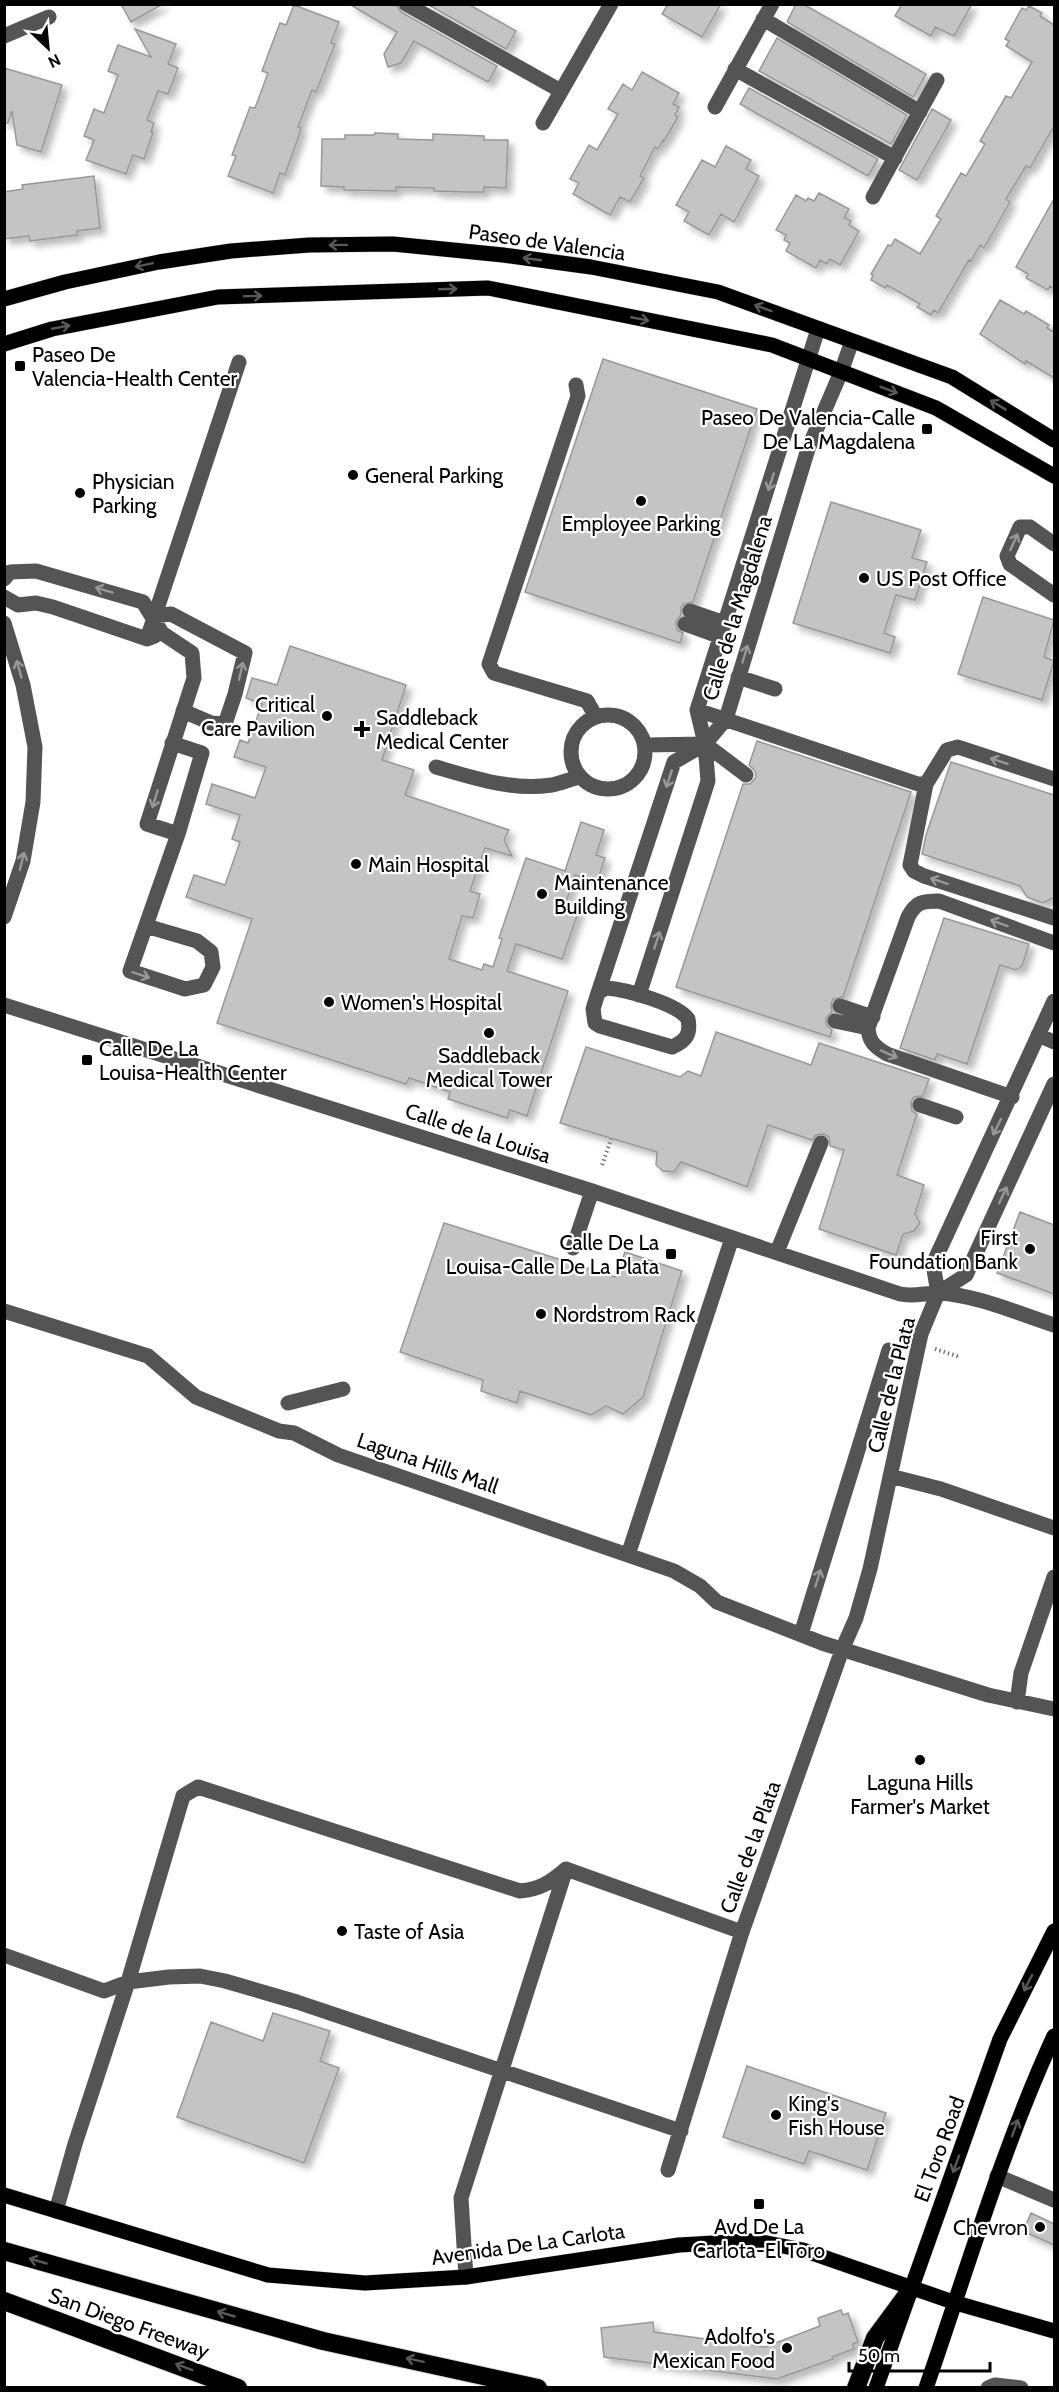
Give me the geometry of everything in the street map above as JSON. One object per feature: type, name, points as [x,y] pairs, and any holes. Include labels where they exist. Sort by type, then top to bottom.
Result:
[{"type":"highway","points":[[4,2251],[323,2341],[538,2388]]},
{"type":"highway","points":[[856,2388],[875,2338],[912,2288]]},
{"type":"highway","name":"San Diego Freeway","points":[[4,2301],[238,2388]]},
{"type":"main road","name":"Paseo de Valencia","points":[[4,299],[65,282],[139,266],[231,251],[309,245],[393,244],[503,255],[591,267],[718,292],[952,376],[1054,440]]},
{"type":"main road","points":[[4,344],[52,329],[218,297],[488,288],[772,345],[936,408],[1054,476]]},
{"type":"main road","name":"El Toro Road","points":[[876,2388],[1000,2039],[1054,1931]]},
{"type":"main road","points":[[926,2388],[997,2176],[1028,2093],[1054,2036]]},
{"type":"main road","name":"Avenida De La Carlota","points":[[4,2195],[268,2275],[365,2283],[466,2277],[680,2245],[749,2241],[803,2250],[956,2303],[1054,2331]]},
{"type":"street","points":[[406,4],[561,91]]},
{"type":"street","points":[[543,123],[611,4]]},
{"type":"street","points":[[715,107],[772,4]]},
{"type":"street","points":[[4,36],[49,17]]},
{"type":"street","points":[[763,19],[920,112]]},
{"type":"street","points":[[735,69],[895,158]]},
{"type":"street","points":[[873,197],[937,80]]},
{"type":"street","name":"Calle de la Magdalena","points":[[705,744],[697,710],[810,360],[818,328]]},
{"type":"street","name":"Calle de la Magdalena","points":[[705,744],[726,718],[808,449],[852,341]]},
{"type":"street","points":[[147,639],[239,362]]},
{"type":"street","points":[[576,385],[578,396],[489,664],[494,673],[587,701],[596,717]]},
{"type":"street","points":[[1054,544],[1030,527],[1020,527],[1007,556],[1010,564],[1054,595]]},
{"type":"street","points":[[4,579],[10,572],[36,571],[143,602],[154,616],[162,633],[192,653],[194,678],[147,824],[178,834]]},
{"type":"street","points":[[4,597],[18,605],[36,603],[53,607],[147,639],[162,633]]},
{"type":"street","points":[[154,616],[171,614],[245,653],[225,724],[210,723],[183,711]]},
{"type":"street","points":[[688,617],[723,630]]},
{"type":"street","points":[[4,623],[23,685],[35,747],[33,802],[23,861],[4,917]]},
{"type":"street","points":[[738,677],[775,689]]},
{"type":"street","points":[[697,710],[918,784],[926,784]]},
{"type":"street","points":[[609,715],[627,721],[640,734],[645,745],[645,758],[634,779],[624,786],[612,789],[600,789],[589,784],[580,777],[572,761],[573,741],[586,722],[596,717],[609,715]]},
{"type":"street","points":[[146,926],[197,941],[211,952],[213,967],[204,985],[185,989],[130,971],[178,834],[202,753],[172,743]]},
{"type":"street","points":[[645,745],[705,744],[727,760],[748,769]]},
{"type":"street","points":[[598,993],[606,988],[612,988],[676,1008],[684,1013],[689,1032],[684,1041],[672,1047],[600,1026],[595,1023],[592,1015],[598,993],[674,762],[705,744]]},
{"type":"street","points":[[639,995],[708,781],[705,744]]},
{"type":"street","points":[[1054,779],[958,747],[947,750],[926,784],[910,865],[914,871],[1054,918]]},
{"type":"street","points":[[436,767],[491,783],[519,786],[552,785],[580,777]]},
{"type":"street","points":[[1012,1097],[887,1054],[874,1046],[869,1037],[870,1022],[908,917],[915,904],[924,901],[939,901],[1054,943]]},
{"type":"street","points":[[1054,1001],[1012,1097],[933,1264],[938,1293],[966,1275],[1054,1084]]},
{"type":"street","name":"Calle de la Louisa","points":[[4,1005],[592,1191],[900,1294],[938,1293],[991,1304],[1054,1325]]},
{"type":"street","points":[[838,1013],[870,1022]]},
{"type":"street","points":[[1038,1035],[1054,1042]]},
{"type":"street","points":[[920,1105],[956,1117]]},
{"type":"street","points":[[777,1252],[821,1143]]},
{"type":"street","points":[[573,1248],[592,1191]]},
{"type":"street","points":[[628,1555],[732,1238]]},
{"type":"street","name":"Calle de la Plata","points":[[566,1869],[742,1932],[856,1618],[870,1569],[921,1334],[938,1293]]},
{"type":"street","name":"Laguna Hills Mall","points":[[4,1311],[148,1356],[196,1397],[279,1431],[294,1433],[338,1455],[674,1571],[700,1586],[717,1602],[843,1650],[988,1695],[1054,1709]]},
{"type":"street","points":[[801,1634],[889,1350]]},
{"type":"street","points":[[288,1403],[343,1389]]},
{"type":"street","points":[[890,1476],[941,1489],[1054,1528]]},
{"type":"street","points":[[1017,1702],[1021,1673],[1054,1577]]},
{"type":"street","points":[[56,2211],[75,2144],[128,1982],[183,1796],[198,1787],[519,1891],[548,1885],[566,1869]]},
{"type":"street","points":[[466,2277],[461,2198],[566,1869]]},
{"type":"street","points":[[669,2170],[742,1932]]},
{"type":"street","points":[[4,1955],[104,1991],[128,1982],[200,1976],[225,1980],[681,2131]]},
{"type":"street","points":[[997,2176],[1054,2200]]},
{"type":"street","points":[[988,2388],[995,2385],[1021,2388]]},
{"type":"path","points":[[602,1165],[611,1139]]},
{"type":"path","points":[[935,1347],[935,1350],[960,1357]]},
{"type":"building","points":[[121,4],[163,4],[131,22]]},
{"type":"building","points":[[349,4],[396,4],[401,12],[497,66],[488,82],[414,41],[401,63],[388,67],[384,54],[397,32]]},
{"type":"building","points":[[427,4],[468,4],[516,31],[506,49]]},
{"type":"building","points":[[668,4],[721,4],[702,37],[662,14]]},
{"type":"building","points":[[796,4],[803,4],[926,74],[913,97],[787,22]]},
{"type":"building","points":[[902,4],[972,4],[954,36],[935,27],[931,36],[895,16]]},
{"type":"building","points":[[294,5],[339,22],[331,43],[335,44],[316,92],[312,90],[298,127],[301,128],[285,175],[280,173],[273,193],[228,176],[236,156],[232,155],[250,107],[255,108],[268,73],[262,71],[280,23],[286,25]]},
{"type":"building","points":[[1029,6],[1042,13],[1040,16],[1054,25],[1054,126],[1030,168],[1026,166],[1006,199],[1010,202],[984,248],[980,245],[938,313],[934,310],[931,315],[917,307],[920,304],[887,285],[885,288],[871,280],[873,275],[871,274],[888,245],[891,246],[895,239],[920,254],[941,219],[936,216],[961,173],[966,176],[985,144],[980,141],[1006,96],[1011,98],[1032,62],[1006,46],[1009,41],[1005,39],[1022,8],[1026,10]]},
{"type":"building","points":[[135,29],[176,44],[168,64],[178,68],[168,94],[158,91],[147,120],[154,123],[144,159],[133,155],[126,174],[86,160],[94,140],[84,136],[94,109],[104,113],[118,75],[108,71],[118,45],[151,57]]},
{"type":"building","points":[[777,38],[907,115],[891,144],[759,71]]},
{"type":"building","points":[[4,68],[62,85],[41,152],[17,145],[12,111],[8,123],[4,123]]},
{"type":"building","points":[[642,72],[679,93],[673,104],[679,107],[675,115],[678,117],[658,149],[655,147],[640,176],[644,178],[630,202],[620,197],[610,215],[573,194],[579,183],[570,179],[589,145],[597,150],[618,114],[608,109],[623,84],[632,90]]},
{"type":"building","points":[[749,88],[878,159],[868,176],[740,104]]},
{"type":"building","points":[[932,109],[951,120],[917,180],[899,170]]},
{"type":"building","points":[[375,133],[398,134],[398,139],[433,140],[433,134],[484,136],[484,140],[508,140],[506,188],[484,187],[484,192],[466,192],[396,187],[396,191],[344,190],[344,187],[321,186],[322,139],[345,139],[345,135],[374,135]]},
{"type":"building","points":[[726,146],[751,160],[746,169],[759,176],[734,222],[721,214],[709,235],[684,221],[689,212],[676,205],[702,160],[715,167]]},
{"type":"building","points":[[94,176],[100,228],[77,231],[77,235],[30,241],[29,236],[4,239],[4,192],[23,189],[22,185]]},
{"type":"building","points":[[819,193],[849,209],[844,218],[851,221],[849,225],[859,231],[840,265],[830,259],[827,264],[820,260],[816,268],[786,251],[790,243],[784,240],[786,235],[776,230],[796,195],[806,201],[808,198],[814,201]]},
{"type":"building","points":[[1054,199],[1054,289],[1050,286],[1048,290],[1026,278],[1028,274],[1016,267]]},
{"type":"building","points":[[1000,300],[1024,314],[1026,311],[1049,325],[1047,328],[1054,332],[1054,378],[1026,361],[1025,364],[980,334]]},
{"type":"building","name":"Employee Parking","points":[[603,359],[757,409],[693,602],[683,604],[681,615],[676,621],[677,630],[683,633],[680,643],[525,592]]},
{"type":"building","name":"US Post Office","points":[[831,502],[921,530],[912,558],[927,562],[915,600],[896,595],[884,633],[895,637],[890,653],[793,623]]},
{"type":"building","points":[[983,597],[1054,620],[1044,657],[1054,661],[1042,700],[958,674]]},
{"type":"building","points":[[290,646],[406,685],[382,760],[414,770],[405,795],[509,830],[504,840],[512,856],[485,848],[470,891],[480,894],[473,918],[462,916],[449,959],[482,970],[484,964],[493,967],[502,939],[499,938],[526,858],[565,871],[581,822],[604,830],[596,855],[605,858],[597,882],[575,875],[565,905],[579,910],[562,959],[516,944],[507,971],[568,991],[527,1116],[510,1110],[507,1118],[448,1099],[450,1092],[409,1078],[406,1084],[217,1023],[252,919],[186,897],[194,875],[225,885],[240,842],[232,839],[240,815],[206,804],[212,784],[255,798],[266,767],[234,757],[240,740],[248,743],[262,704],[246,698],[252,678],[277,685]]},
{"type":"building","points":[[757,741],[911,792],[843,997],[833,999],[832,1012],[826,1018],[826,1025],[832,1030],[830,1037],[676,987],[743,784],[750,784],[756,777],[755,771],[749,765]]},
{"type":"building","points":[[951,762],[1054,795],[1054,897],[1043,903],[1027,897],[1020,886],[922,854],[926,835]]},
{"type":"building","points":[[944,918],[1029,944],[1022,966],[1016,970],[1000,965],[967,1064],[937,1054],[935,1060],[900,1048]]},
{"type":"building","points":[[716,1032],[811,1065],[819,1043],[929,1079],[923,1096],[914,1097],[911,1102],[912,1111],[917,1114],[897,1175],[924,1185],[915,1214],[920,1223],[914,1231],[903,1234],[896,1255],[819,1229],[844,1150],[830,1146],[829,1137],[824,1134],[816,1135],[812,1140],[768,1125],[747,1187],[681,1162],[674,1172],[663,1171],[656,1165],[657,1152],[560,1123],[586,1047],[680,1077],[688,1071],[701,1076]]},
{"type":"building","name":"First Foundation Bank","points":[[1020,1212],[1054,1225],[1054,1294],[997,1273]]},
{"type":"building","name":"Nordstrom Rack","points":[[444,1223],[615,1277],[625,1252],[682,1271],[643,1397],[623,1414],[606,1406],[591,1415],[520,1391],[517,1403],[481,1391],[483,1380],[400,1352]]},
{"type":"building","points":[[273,2013],[330,2031],[320,2061],[339,2068],[304,2163],[177,2117],[211,2022],[263,2041]]},
{"type":"building","name":"King's Fish House","points":[[747,2066],[886,2113],[867,2170],[809,2151],[804,2164],[723,2137]]},
{"type":"building","name":"Chevron","points":[[1031,2213],[1054,2224],[1054,2245],[1023,2231]]},
{"type":"building","points":[[841,2310],[843,2315],[848,2313],[858,2342],[853,2344],[854,2349],[777,2379],[604,2357],[601,2328],[653,2322],[654,2332],[765,2347],[820,2326],[818,2318]]},
{"type":"place","name":"Paseo De Valencia-Health Center","points":[[20,366]]},
{"type":"place","name":"Paseo De Valencia-Calle De La Magdalena","points":[[927,429]]},
{"type":"place","name":"General Parking","points":[[353,475]]},
{"type":"place","name":"Physician Parking","points":[[80,493]]},
{"type":"place","name":"Employee Parking","points":[[641,501]]},
{"type":"place","name":"US Post Office","points":[[864,578]]},
{"type":"place","name":"Critical Care Pavilion","points":[[327,716]]},
{"type":"place","name":"Saddleback Medical Center","points":[[362,729]]},
{"type":"place","name":"Main Hospital","points":[[356,864]]},
{"type":"place","name":"Maintenance Building","points":[[542,894]]},
{"type":"place","name":"Women's Hospital","points":[[329,1002]]},
{"type":"place","name":"Saddleback Medical Tower","points":[[489,1033]]},
{"type":"place","name":"Calle De La Louisa-Health Center","points":[[87,1060]]},
{"type":"place","name":"First Foundation Bank","points":[[1030,1249]]},
{"type":"place","name":"Calle De La Louisa-Calle De La Plata","points":[[671,1254]]},
{"type":"place","name":"Nordstrom Rack","points":[[541,1314]]},
{"type":"place","name":"Laguna Hills Farmer's Market","points":[[920,1760]]},
{"type":"place","name":"Taste of Asia","points":[[342,1931]]},
{"type":"place","name":"King's Fish House","points":[[776,2115]]},
{"type":"place","name":"Avd De La Carlota-El Toro","points":[[759,2204]]},
{"type":"place","name":"Chevron","points":[[1040,2227]]},
{"type":"place","name":"Adolfo's Mexican Food","points":[[787,2348]]}]
